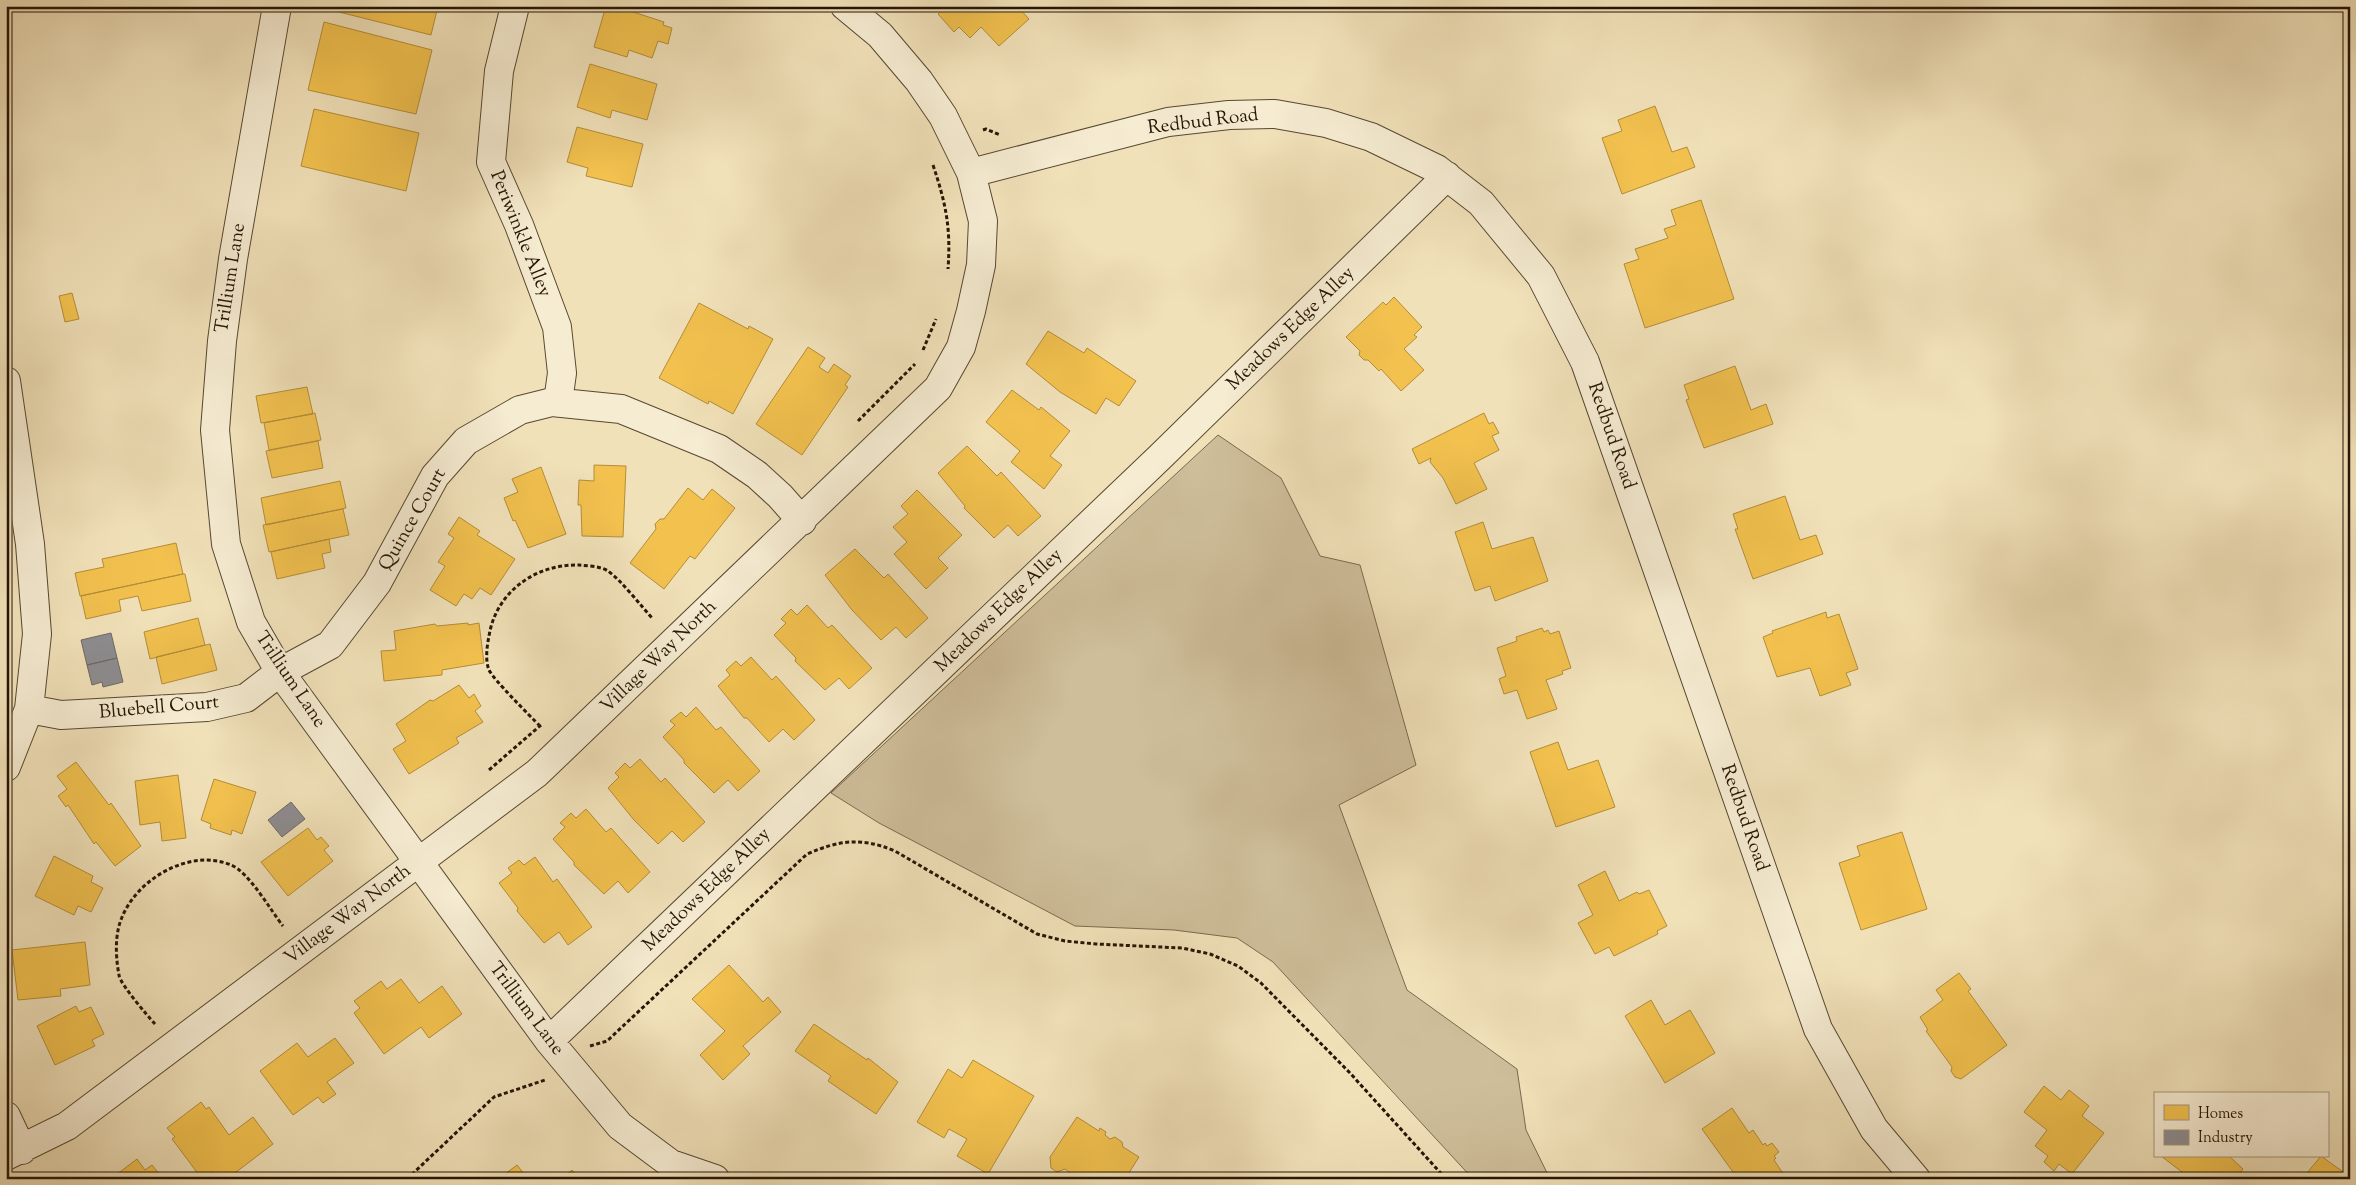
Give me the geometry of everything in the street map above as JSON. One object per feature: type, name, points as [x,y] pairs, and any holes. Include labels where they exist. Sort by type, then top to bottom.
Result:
[{"type":"street","name":"Trillium Lane","points":[[276,6],[232,268],[222,342],[215,430],[226,544],[251,622],[280,672],[402,837],[417,863],[557,1051],[620,1126],[671,1164],[715,1179]]},
{"type":"street","name":"Periwinkle Alley","points":[[515,6],[499,71],[491,162],[519,225],[557,327],[562,373],[558,402]]},
{"type":"street","name":"Village Way North","points":[[14,1153],[67,1126],[537,773],[802,521],[938,388],[961,347],[981,265],[983,221],[971,173],[958,144],[919,81],[880,36],[845,6]]},
{"type":"street","name":"Redbud Road","points":[[971,173],[1168,122],[1229,115],[1275,114],[1326,123],[1370,137],[1437,169],[1481,203],[1540,276],[1585,362],[1818,1029],[1874,1129],[1916,1179]]},
{"type":"street","name":"Meadows Edge Alley","points":[[557,1051],[1446,176]]},
{"type":"street","points":[[6,381],[30,544],[37,634],[29,710],[6,767]]},
{"type":"street","name":"Quince Court","points":[[280,672],[330,645],[377,583],[435,476],[466,441],[520,410],[552,402],[621,409],[719,449],[757,475],[780,496],[802,521]]},
{"type":"street","name":"Bluebell Court","points":[[29,710],[61,715],[207,707],[246,698],[280,672]]},
{"type":"street","points":[[6,1116],[14,1153]]},
{"type":"path","points":[[948,271],[949,233],[946,204],[930,156],[986,129],[1007,136]]},
{"type":"path","points":[[921,354],[937,316]]},
{"type":"path","points":[[857,422],[913,367],[917,360]]},
{"type":"path","points":[[540,726],[489,670],[486,648],[490,630],[496,610],[509,593],[525,579],[548,568],[565,565],[590,566],[608,571],[653,618]]},
{"type":"path","points":[[646,625],[660,612]]},
{"type":"path","points":[[482,776],[547,720]]},
{"type":"path","points":[[407,1179],[494,1097],[543,1082],[557,1051],[585,1048],[607,1041],[807,854],[830,844],[853,841],[874,842],[895,851],[1037,934],[1065,941],[1096,944],[1182,948],[1210,954],[1238,966],[1261,983],[1343,1066],[1446,1179]]},
{"type":"path","points":[[155,1024],[119,977],[116,946],[119,924],[131,902],[149,881],[167,870],[191,862],[211,859],[232,865],[243,874],[283,926]]},
{"type":"path","points":[[275,932],[291,920]]},
{"type":"path","points":[[147,1030],[162,1018]]},
{"type":"shaded area","points":[[1218,435],[1281,478],[1320,556],[1360,565],[1416,765],[1339,805],[1407,990],[1517,1069],[1526,1130],[1550,1179],[1473,1179],[1273,962],[1237,938],[1174,930],[1075,926],[879,823],[831,793]]},
{"type":"building: Homes","points":[[324,6],[438,6],[431,35],[323,8]]},
{"type":"building: Homes","points":[[606,6],[615,6],[664,22],[663,25],[672,28],[668,44],[658,41],[652,58],[629,50],[627,57],[594,47]]},
{"type":"building: Homes","points":[[940,6],[1017,6],[1029,19],[999,46],[981,27],[970,38],[959,27],[954,32],[938,14],[943,10]]},
{"type":"building: Homes","points":[[324,22],[432,50],[416,114],[308,90]]},
{"type":"building: Homes","points":[[590,64],[657,84],[647,120],[612,110],[610,118],[577,107]]},
{"type":"building: Homes","points":[[1655,106],[1672,152],[1687,147],[1695,167],[1622,194],[1602,138],[1622,131],[1618,120]]},
{"type":"building: Homes","points":[[314,109],[419,133],[406,191],[301,166]]},
{"type":"building: Homes","points":[[577,127],[643,144],[632,187],[586,176],[588,168],[567,162]]},
{"type":"building: Homes","points":[[1701,200],[1734,299],[1645,328],[1624,264],[1639,259],[1635,249],[1668,238],[1664,229],[1676,225],[1671,210]]},
{"type":"building: Homes","points":[[72,293],[79,319],[65,322],[59,296]]},
{"type":"building: Homes","points":[[1394,297],[1422,327],[1414,335],[1417,337],[1404,349],[1424,370],[1401,391],[1381,369],[1379,371],[1368,360],[1364,360],[1359,355],[1360,351],[1346,337],[1383,302],[1386,305]]},
{"type":"building: Homes","points":[[699,303],[748,329],[749,326],[773,339],[733,414],[709,401],[708,404],[659,378]]},
{"type":"building: Homes","points":[[1048,331],[1084,353],[1087,348],[1136,381],[1119,406],[1106,398],[1096,414],[1060,392],[1026,364]]},
{"type":"building: Homes","points":[[808,347],[825,358],[819,367],[828,373],[834,364],[851,376],[845,385],[848,387],[802,455],[756,424]]},
{"type":"building: Homes","points":[[1735,366],[1751,410],[1766,404],[1773,424],[1704,448],[1686,400],[1689,399],[1684,385]]},
{"type":"building: Homes","points":[[307,387],[313,414],[261,423],[256,396]]},
{"type":"building: Homes","points":[[1012,390],[1039,410],[1041,407],[1070,431],[1050,456],[1062,465],[1044,489],[1011,462],[1020,451],[986,422]]},
{"type":"building: Homes","points":[[315,413],[321,440],[269,450],[264,423]]},
{"type":"building: Homes","points":[[1484,413],[1489,424],[1493,422],[1499,433],[1492,436],[1499,450],[1474,463],[1487,489],[1456,504],[1443,478],[1430,462],[1431,458],[1419,464],[1412,449]]},
{"type":"building: Homes","points":[[318,441],[323,468],[272,478],[266,451]]},
{"type":"building: Homes","points":[[967,446],[997,476],[1001,472],[1041,516],[1018,536],[1008,525],[994,538],[964,508],[965,506],[938,473]]},
{"type":"building: Homes","points":[[594,465],[626,466],[623,537],[582,536],[581,505],[578,505],[579,480],[594,481]]},
{"type":"building: Homes","points":[[541,467],[566,534],[528,548],[515,520],[513,521],[504,498],[518,492],[512,479]]},
{"type":"building: Homes","points":[[340,481],[346,508],[266,525],[261,498]]},
{"type":"building: Homes","points":[[688,488],[703,500],[712,489],[735,508],[695,559],[690,556],[664,589],[630,563],[656,529],[655,524],[660,519],[664,519]]},
{"type":"building: Homes","points":[[917,490],[962,535],[938,558],[948,568],[926,589],[894,554],[907,542],[893,527],[908,514],[901,506]]},
{"type":"building: Homes","points":[[1785,496],[1800,540],[1816,535],[1823,554],[1753,579],[1735,529],[1738,529],[1733,514]]},
{"type":"building: Homes","points":[[343,509],[349,535],[269,552],[263,525]]},
{"type":"building: Homes","points":[[459,517],[480,531],[477,535],[515,559],[491,595],[480,588],[472,599],[464,594],[456,606],[430,590],[445,566],[438,562],[454,538],[448,534]]},
{"type":"building: Homes","points":[[1483,522],[1492,549],[1533,537],[1548,581],[1495,601],[1490,586],[1475,591],[1455,532]]},
{"type":"building: Homes","points":[[329,539],[331,552],[322,554],[325,568],[277,579],[271,552]]},
{"type":"building: Homes","points":[[176,543],[183,574],[80,596],[75,573],[104,567],[102,559]]},
{"type":"building: Homes","points":[[855,549],[884,578],[888,574],[928,618],[906,638],[896,627],[881,640],[852,610],[825,575]]},
{"type":"building: Homes","points":[[185,574],[191,601],[142,611],[138,596],[119,600],[121,611],[86,619],[81,596]]},
{"type":"building: Homes","points":[[807,605],[828,628],[832,625],[872,668],[849,689],[839,678],[825,690],[795,661],[796,658],[774,635],[786,623],[781,619],[791,609],[797,615]]},
{"type":"building: Homes","points":[[1826,612],[1827,618],[1839,614],[1858,669],[1846,673],[1851,685],[1820,696],[1810,668],[1777,677],[1763,637],[1773,633],[1772,631]]},
{"type":"building: Homes","points":[[198,618],[205,645],[150,659],[144,632]]},
{"type":"building: Homes","points":[[468,623],[468,625],[479,623],[484,663],[442,670],[442,675],[384,681],[381,651],[396,650],[394,631],[435,624],[437,626]]},
{"type":"building: Homes","points":[[1542,628],[1544,632],[1548,630],[1550,634],[1559,631],[1571,668],[1562,671],[1563,674],[1546,680],[1557,709],[1527,719],[1517,690],[1504,694],[1499,679],[1506,676],[1497,648],[1517,641],[1516,637]]},
{"type":"building: Homes","points":[[210,644],[217,670],[162,684],[156,657]]},
{"type":"building: Homes","points":[[751,657],[772,680],[776,676],[815,720],[794,740],[783,729],[769,742],[747,718],[744,718],[718,686],[730,675],[726,670],[736,661],[741,666]]},
{"type":"building: Homes","points":[[459,685],[469,698],[474,694],[481,706],[475,711],[483,722],[456,738],[459,743],[409,774],[393,749],[406,741],[396,724],[430,700],[433,701]]},
{"type":"building: Homes","points":[[696,707],[716,730],[721,727],[760,771],[738,791],[728,780],[714,793],[684,763],[684,760],[663,737],[675,725],[670,721],[681,712],[686,717]]},
{"type":"building: Homes","points":[[1558,742],[1568,770],[1598,760],[1615,807],[1556,827],[1530,752]]},
{"type":"building: Homes","points":[[640,759],[661,782],[665,778],[705,822],[683,842],[672,831],[658,844],[634,820],[608,788],[619,777],[615,773],[625,763],[630,768]]},
{"type":"building: Homes","points":[[76,762],[109,805],[111,803],[141,846],[115,866],[96,842],[94,844],[68,805],[66,807],[58,796],[67,789],[57,776]]},
{"type":"building: Homes","points":[[178,775],[186,838],[162,841],[160,822],[140,825],[135,781]]},
{"type":"building: Homes","points":[[214,779],[256,792],[242,834],[232,830],[231,835],[210,828],[211,824],[201,820]]},
{"type":"building: Homes","points":[[586,809],[606,832],[611,828],[650,872],[628,893],[618,881],[604,894],[574,865],[574,862],[553,839],[565,827],[560,823],[571,813],[576,818]]},
{"type":"building: Homes","points":[[308,828],[317,840],[321,837],[329,846],[324,850],[333,861],[288,896],[261,862]]},
{"type":"building: Homes","points":[[1902,832],[1927,909],[1861,930],[1839,863],[1860,856],[1857,846]]},
{"type":"building: Homes","points":[[54,856],[93,876],[91,882],[103,888],[91,912],[78,906],[74,915],[35,896]]},
{"type":"building: Homes","points":[[535,857],[553,882],[557,879],[592,927],[568,945],[559,932],[544,943],[517,911],[518,908],[499,883],[512,873],[508,868],[519,860],[524,865]]},
{"type":"building: Homes","points":[[1605,871],[1619,901],[1637,892],[1639,894],[1649,890],[1667,926],[1657,931],[1658,934],[1614,956],[1609,947],[1595,954],[1578,923],[1593,915],[1578,885]]},
{"type":"building: Homes","points":[[85,942],[90,985],[60,989],[61,996],[18,1000],[12,950]]},
{"type":"building: Homes","points":[[729,965],[763,1002],[768,997],[781,1012],[743,1046],[750,1054],[723,1080],[700,1055],[725,1031],[692,999]]},
{"type":"building: Homes","points":[[1959,973],[1971,989],[1968,991],[2007,1045],[1961,1079],[1955,1077],[1951,1071],[1952,1067],[1926,1031],[1928,1030],[1920,1017],[1943,1000],[1936,990]]},
{"type":"building: Homes","points":[[401,979],[419,1003],[442,986],[462,1014],[429,1038],[421,1027],[384,1054],[354,1013],[360,1008],[354,1001],[381,981],[387,989]]},
{"type":"building: Homes","points":[[1651,1000],[1665,1025],[1690,1010],[1715,1053],[1665,1083],[1625,1016]]},
{"type":"building: Homes","points":[[76,1006],[79,1012],[91,1007],[104,1034],[92,1040],[95,1046],[55,1065],[37,1026]]},
{"type":"building: Homes","points":[[814,1024],[867,1060],[868,1058],[898,1082],[876,1114],[828,1081],[831,1076],[795,1051]]},
{"type":"building: Homes","points":[[335,1038],[354,1063],[327,1082],[336,1094],[323,1103],[318,1097],[293,1115],[260,1071],[297,1043],[308,1057]]},
{"type":"building: Homes","points":[[973,1060],[1034,1096],[988,1174],[957,1156],[967,1139],[949,1129],[944,1138],[917,1122],[948,1069],[962,1078]]},
{"type":"building: Homes","points":[[2044,1086],[2061,1100],[2069,1090],[2089,1106],[2082,1116],[2104,1133],[2072,1174],[2059,1164],[2054,1171],[2044,1162],[2048,1156],[2035,1146],[2047,1130],[2024,1112]]},
{"type":"building: Homes","points":[[201,1102],[206,1109],[209,1107],[229,1135],[253,1117],[273,1144],[227,1179],[217,1179],[212,1172],[202,1179],[172,1139],[175,1137],[167,1128]]},
{"type":"building: Homes","points":[[1732,1108],[1749,1133],[1753,1130],[1763,1145],[1765,1143],[1767,1146],[1772,1143],[1779,1152],[1774,1156],[1776,1158],[1774,1160],[1784,1175],[1778,1179],[1738,1179],[1702,1129]]},
{"type":"building: Homes","points":[[1077,1117],[1099,1131],[1100,1128],[1106,1132],[1105,1135],[1110,1139],[1115,1137],[1122,1142],[1123,1147],[1139,1157],[1125,1179],[1077,1179],[1065,1169],[1057,1172],[1051,1168],[1050,1157]]},
{"type":"building: Homes","points":[[2164,1158],[2231,1158],[2243,1169],[2236,1179],[2177,1179],[2182,1172]]},
{"type":"building: Homes","points":[[2319,1158],[2324,1158],[2346,1174],[2350,1169],[2350,1179],[2302,1179]]},
{"type":"building: Homes","points":[[137,1159],[145,1170],[152,1165],[163,1179],[119,1179],[116,1175]]},
{"type":"building: Homes","points":[[517,1165],[528,1179],[494,1179],[500,1174],[501,1177]]},
{"type":"building: Homes","points":[[572,1170],[579,1179],[561,1179]]},
{"type":"building: Industry","points":[[111,633],[117,658],[87,665],[81,640]]},
{"type":"building: Industry","points":[[117,658],[123,682],[103,687],[102,682],[92,685],[87,665]]},
{"type":"building: Industry","points":[[291,802],[305,819],[282,837],[268,820]]}]
